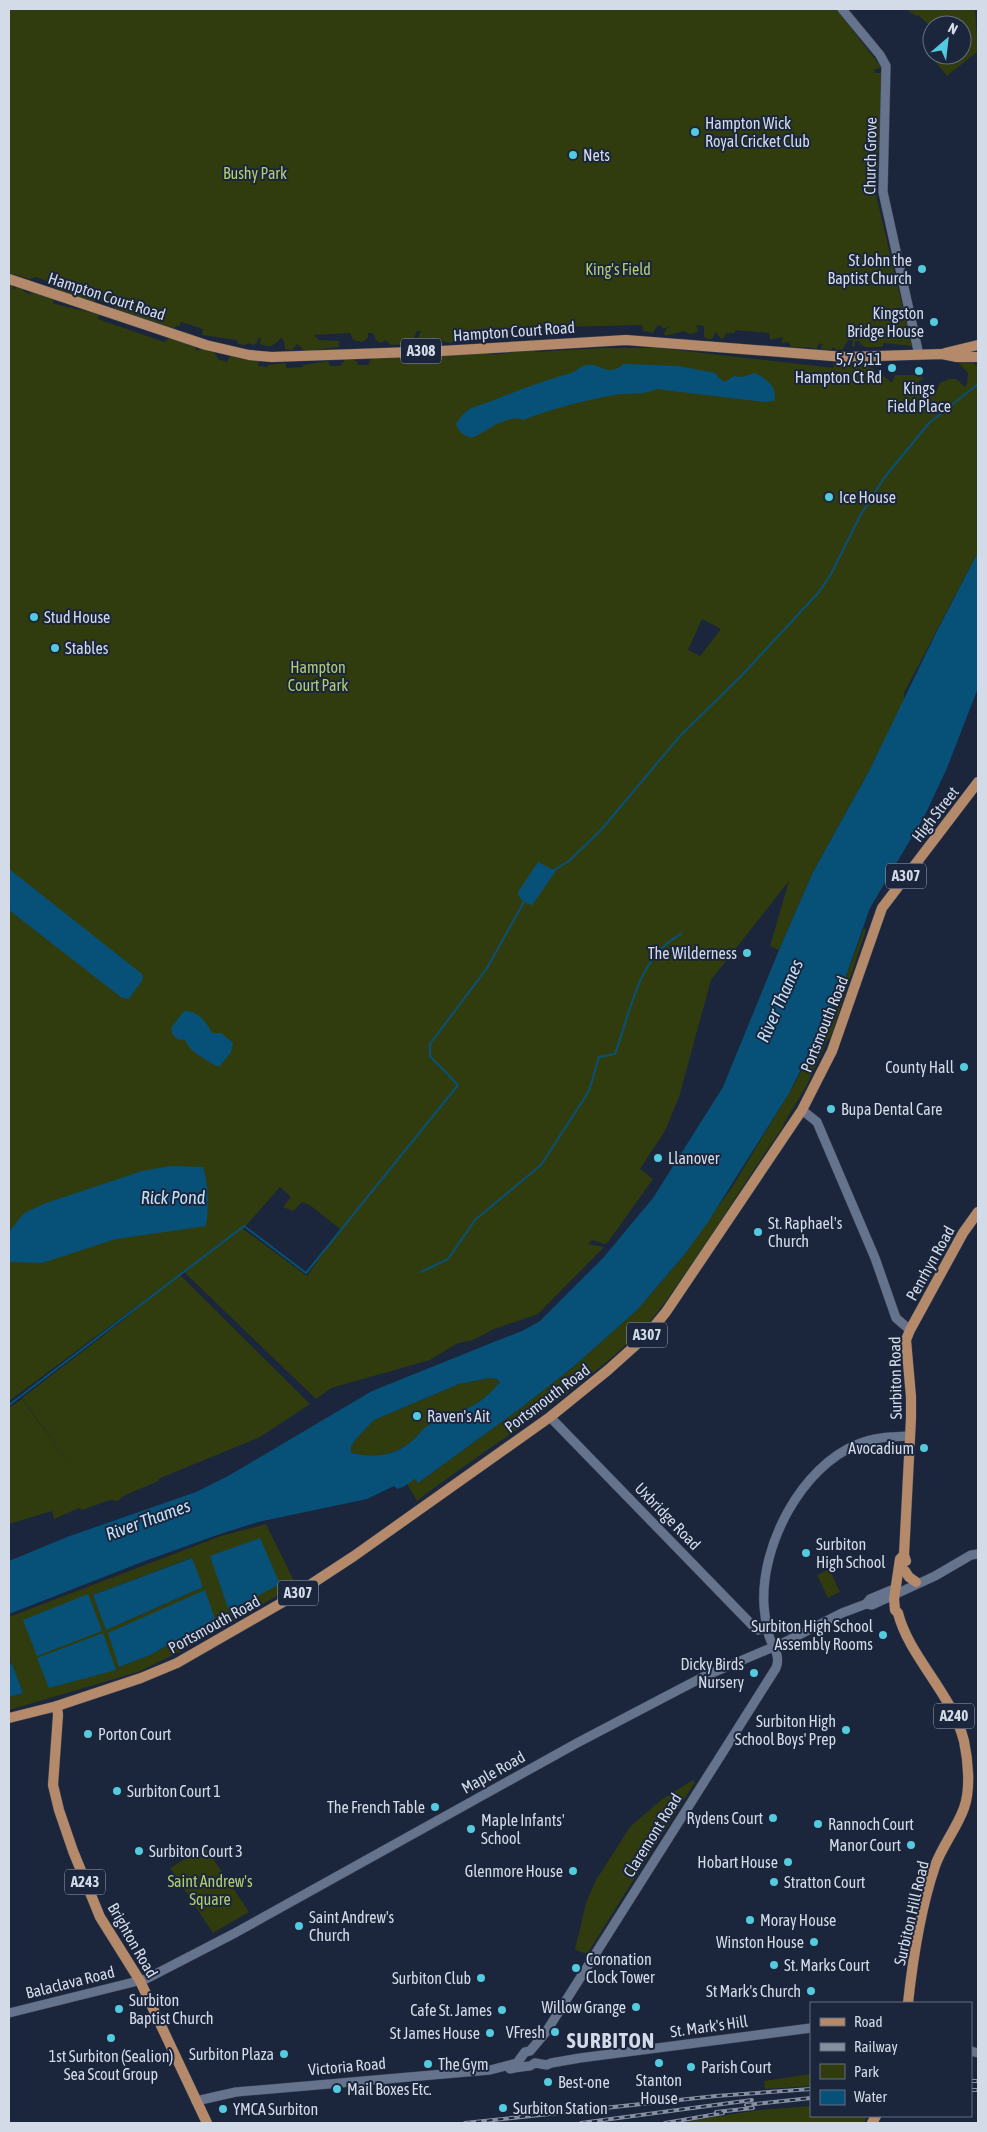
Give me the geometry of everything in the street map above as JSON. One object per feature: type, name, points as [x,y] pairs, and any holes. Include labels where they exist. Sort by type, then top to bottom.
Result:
[{"type":"main road","name":"Church Grove","points":[[842,9],[880,55],[886,66],[883,192],[920,355]]},
{"type":"main road","name":"Hampton Court Road","points":[[9,279],[206,345],[249,355],[272,357],[432,351],[626,340],[807,356],[845,357],[942,354],[978,345]]},
{"type":"main road","name":"Hampton Court Road","points":[[942,354],[957,357],[978,357]]},
{"type":"main road","name":"High Street","points":[[871,942],[883,907],[978,782]]},
{"type":"main road","name":"Portsmouth Road","points":[[9,1718],[57,1706],[127,1684],[176,1663],[290,1598],[354,1556],[550,1417],[613,1366],[646,1335],[666,1312],[802,1110],[832,1051],[871,942]]},
{"type":"main road","name":"Surbiton Road","points":[[802,1110],[817,1122],[875,1258],[896,1318],[910,1330],[906,1340],[911,1398],[904,1555],[906,1557],[905,1571],[899,1590]]},
{"type":"main road","name":"Penrhyn Road","points":[[910,1330],[963,1234],[978,1212]]},
{"type":"main road","name":"Uxbridge Road","points":[[550,1417],[754,1628],[758,1630],[767,1628]]},
{"type":"main road","points":[[774,1647],[767,1628],[764,1604],[766,1569],[776,1539],[799,1492],[819,1469],[848,1448],[868,1440],[910,1436]]},
{"type":"main road","points":[[899,1590],[935,1576],[971,1555],[978,1554]]},
{"type":"main road","name":"Surbiton Road","points":[[899,1590],[901,1556],[904,1555]]},
{"type":"main road","points":[[905,1571],[906,1575],[916,1582]]},
{"type":"main road","points":[[899,1590],[941,1571]]},
{"type":"main road","name":"Maple Road","points":[[140,1981],[235,1933],[577,1743],[706,1676],[774,1647],[842,1613],[866,1604],[872,1605],[899,1590]]},
{"type":"main road","name":"Surbiton Hill Road","points":[[899,1590],[900,1611],[898,1613],[900,1622],[908,1640],[937,1684],[961,1731],[965,1748],[967,1778],[965,1806],[933,1874],[916,1940],[908,2002]]},
{"type":"main road","name":"Claremont Road","points":[[523,2062],[525,2052],[535,2057],[543,2037],[754,1704],[778,1662],[774,1647]]},
{"type":"main road","name":"Brighton Road","points":[[57,1706],[53,1785],[59,1810],[100,1917],[140,1981],[207,2123]]},
{"type":"main road","name":"Balaclava Road","points":[[9,2013],[140,1981]]},
{"type":"main road","name":"St. Mark's Hill","points":[[523,2062],[530,2066],[535,2057],[547,2065],[810,2028]]},
{"type":"main road","name":"Victoria Road","points":[[196,2101],[236,2092],[501,2068],[519,2068],[523,2062]]},
{"type":"green space","name":"Bushy Park","points":[[9,9],[836,9],[882,68],[874,69],[875,73],[883,73],[876,195],[912,346],[884,343],[882,347],[865,347],[860,344],[860,341],[855,341],[855,347],[852,346],[853,340],[848,340],[843,349],[837,350],[833,347],[831,350],[821,349],[822,344],[820,343],[816,349],[791,347],[789,342],[781,343],[783,337],[770,340],[769,333],[735,330],[735,333],[726,333],[724,338],[721,339],[716,332],[712,339],[707,339],[704,337],[704,326],[696,325],[697,332],[690,334],[684,331],[665,336],[664,333],[669,326],[663,329],[661,325],[657,326],[653,333],[643,331],[642,325],[476,329],[478,335],[461,339],[455,337],[452,343],[440,341],[416,342],[421,331],[417,331],[414,338],[409,338],[405,344],[391,345],[386,340],[381,343],[376,340],[373,333],[368,333],[368,338],[362,342],[353,340],[350,333],[314,335],[319,340],[339,341],[339,347],[305,351],[297,344],[292,350],[285,349],[284,341],[281,337],[272,345],[260,344],[261,338],[258,338],[257,343],[245,345],[238,344],[237,340],[202,335],[203,329],[181,322],[180,325],[173,328],[115,309],[114,305],[110,306],[97,299],[94,302],[65,293],[45,280],[35,277],[30,279],[9,273]]},
{"type":"green space","points":[[906,9],[975,9],[978,51],[972,56],[972,15],[922,15],[922,19],[918,15],[916,16]]},
{"type":"green space","points":[[938,65],[961,65],[947,76]]},
{"type":"green space","name":"Hampton Court Park","points":[[9,281],[13,282],[13,289],[17,285],[24,287],[23,291],[29,294],[36,290],[54,297],[53,303],[99,314],[98,319],[164,342],[170,337],[194,346],[197,351],[203,347],[213,350],[218,359],[227,362],[230,355],[260,359],[258,366],[268,367],[268,365],[286,363],[286,368],[303,367],[303,365],[328,361],[330,366],[340,366],[348,356],[357,362],[358,365],[369,365],[369,362],[375,356],[450,353],[464,355],[480,351],[499,354],[529,350],[535,350],[535,352],[602,348],[659,348],[834,368],[833,364],[837,363],[854,364],[874,369],[875,372],[880,373],[892,383],[895,375],[921,375],[923,379],[904,391],[910,396],[926,390],[935,394],[940,383],[949,379],[956,379],[965,387],[968,373],[957,361],[974,363],[976,366],[978,364],[978,552],[904,693],[904,701],[869,771],[813,872],[779,950],[770,946],[789,881],[711,980],[679,1097],[665,1131],[640,1169],[653,1179],[608,1242],[605,1244],[592,1240],[588,1244],[604,1247],[538,1314],[494,1329],[473,1340],[458,1343],[430,1360],[331,1388],[316,1399],[183,1271],[179,1274],[310,1404],[260,1437],[158,1479],[159,1481],[125,1495],[118,1501],[110,1500],[82,1510],[79,1508],[54,1519],[52,1511],[9,1524],[9,1408],[22,1399],[89,1491],[22,1398],[121,1322],[168,1283],[9,1401]],"holes":[[[702,619],[721,629],[700,656],[688,650]],[[280,1187],[291,1197],[283,1207],[293,1211],[302,1202],[311,1206],[340,1229],[307,1276],[243,1229]]]},
{"type":"green space","points":[[864,928],[866,930],[830,1039],[828,1039],[807,1085],[784,1126],[662,1307],[651,1320],[597,1370],[538,1415],[417,1501],[407,1484],[415,1478],[418,1483],[573,1367],[637,1310],[684,1255],[734,1184],[795,1083],[840,993]]},
{"type":"green space","name":"Raven's Ait","points":[[489,1378],[497,1379],[500,1382],[483,1399],[467,1409],[427,1426],[401,1449],[377,1455],[351,1453],[351,1447],[355,1440],[374,1420],[459,1384]]},
{"type":"green space","points":[[266,1524],[296,1585],[181,1651],[138,1672],[9,1710],[9,1697],[23,1693],[12,1664],[9,1665],[11,1662],[9,1655],[9,1617],[221,1536]],"holes":[[[191,1558],[203,1587],[106,1630],[93,1595]],[[204,1590],[215,1620],[150,1655],[119,1667]]]},
{"type":"green space","points":[[829,1569],[840,1592],[828,1598],[817,1575]]},
{"type":"green space","points":[[693,1780],[695,1782],[587,1954],[575,1950],[586,1903],[596,1880],[630,1827],[661,1800]]},
{"type":"green space","name":"Saint Andrew's Square","points":[[205,1847],[249,1912],[213,1933],[170,1868]]},
{"type":"green space","points":[[810,2074],[810,2086],[765,2089],[764,2081]]},
{"type":"green space","points":[[810,2106],[810,2117],[867,2117],[864,2123],[676,2123],[759,2110]]},
{"type":"water","points":[[624,364],[678,366],[715,373],[725,382],[734,376],[742,377],[755,373],[764,378],[773,388],[774,401],[765,402],[656,389],[579,402],[523,420],[511,419],[471,438],[462,433],[456,424],[463,414],[471,408],[572,373],[581,367],[593,365],[612,370]]},
{"type":"water","name":"River Thames","points":[[978,552],[978,688],[947,768],[925,815],[870,908],[840,993],[788,1095],[708,1222],[684,1255],[637,1310],[573,1367],[418,1483],[415,1479],[403,1487],[397,1489],[394,1486],[367,1499],[258,1522],[220,1534],[9,1614],[9,1561],[67,1537],[196,1492],[228,1476],[372,1391],[524,1330],[540,1321],[603,1258],[653,1198],[723,1087],[813,872],[869,771],[936,633]],"holes":[[[489,1378],[497,1379],[500,1382],[475,1405],[427,1426],[401,1449],[377,1455],[351,1453],[351,1447],[355,1440],[374,1420],[459,1384]]]},
{"type":"water","points":[[538,862],[556,871],[532,905],[523,901],[518,892]]},
{"type":"water","points":[[9,869],[142,974],[143,979],[129,999],[122,998],[9,910]]},
{"type":"water","points":[[184,1011],[197,1015],[207,1024],[212,1033],[221,1033],[233,1043],[231,1052],[220,1066],[216,1066],[194,1052],[185,1040],[177,1039],[174,1036],[171,1028]]},
{"type":"water","name":"Rick Pond","points":[[171,1166],[203,1167],[208,1196],[206,1226],[116,1239],[42,1263],[9,1262],[9,1232],[24,1213],[46,1203],[142,1171]]},
{"type":"water","points":[[260,1538],[280,1584],[229,1611],[210,1556]]},
{"type":"water","points":[[192,1558],[203,1587],[106,1630],[93,1595]]},
{"type":"water","points":[[205,1590],[215,1619],[150,1655],[119,1667],[108,1633]]},
{"type":"water","points":[[88,1594],[102,1631],[37,1656],[23,1620]]},
{"type":"water","points":[[103,1633],[116,1670],[49,1688],[37,1658]]},
{"type":"water","points":[[12,1664],[23,1693],[9,1697],[9,1665]]},
{"type":"waterway","points":[[554,870],[569,861],[601,830],[680,736],[743,674],[818,593],[830,576],[860,516],[884,478],[929,423],[978,384]]},
{"type":"waterway","points":[[9,1405],[244,1226],[306,1273],[458,1085],[430,1056],[430,1044],[487,968],[524,902]]},
{"type":"waterway","points":[[421,1272],[448,1259],[475,1220],[541,1165],[589,1091],[599,1057],[615,1054],[631,1003],[645,971],[666,944],[681,934]]},
{"type":"railway","points":[[972,2081],[978,2081]]},
{"type":"railway","points":[[465,2123],[716,2096],[810,2089]]},
{"type":"railway","points":[[972,2090],[978,2090]]},
{"type":"railway","points":[[746,2105],[810,2098]]},
{"type":"railway","points":[[581,2123],[752,2100]]},
{"type":"railway","points":[[716,2112],[753,2108]]},
{"type":"railway","points":[[665,2123],[723,2113]]},
{"type":"place","name":"Hampton Wick Royal Cricket Club","points":[[695,132]]},
{"type":"place","name":"Nets","points":[[573,155]]},
{"type":"place","name":"St John the Baptist Church","points":[[922,269]]},
{"type":"place","name":"Kingston Bridge House","points":[[934,322]]},
{"type":"place","name":"5,7,9,11 Hampton Ct Rd","points":[[892,368]]},
{"type":"place","name":"Kings Field Place","points":[[919,371]]},
{"type":"place","name":"Ice House","points":[[829,497]]},
{"type":"place","name":"Stud House","points":[[34,617]]},
{"type":"place","name":"Stables","points":[[55,648]]},
{"type":"place","name":"The Wilderness","points":[[747,953]]},
{"type":"place","name":"County Hall","points":[[964,1067]]},
{"type":"place","name":"Bupa Dental Care","points":[[831,1109]]},
{"type":"place","name":"Llanover","points":[[658,1158]]},
{"type":"place","name":"St. Raphael's Church","points":[[758,1232]]},
{"type":"place","name":"Raven's Ait","points":[[417,1416]]},
{"type":"place","name":"Avocadium","points":[[924,1448]]},
{"type":"place","name":"Surbiton High School","points":[[806,1553]]},
{"type":"place","name":"Surbiton High School Assembly Rooms","points":[[883,1635]]},
{"type":"place","name":"Dicky Birds Nursery","points":[[754,1673]]},
{"type":"place","name":"Surbiton High School Boys' Prep","points":[[846,1730]]},
{"type":"place","name":"Porton Court","points":[[88,1734]]},
{"type":"place","name":"Surbiton Court 1","points":[[117,1791]]},
{"type":"place","name":"The French Table","points":[[435,1807]]},
{"type":"place","name":"Rydens Court","points":[[773,1818]]},
{"type":"place","name":"Rannoch Court","points":[[818,1824]]},
{"type":"place","name":"Maple Infants' School","points":[[471,1829]]},
{"type":"place","name":"Manor Court","points":[[911,1845]]},
{"type":"place","name":"Surbiton Court 3","points":[[139,1851]]},
{"type":"place","name":"Hobart House","points":[[788,1862]]},
{"type":"place","name":"Glenmore House","points":[[573,1871]]},
{"type":"place","name":"Stratton Court","points":[[774,1882]]},
{"type":"place","name":"Moray House","points":[[750,1920]]},
{"type":"place","name":"Saint Andrew's Church","points":[[299,1926]]},
{"type":"place","name":"Winston House","points":[[814,1942]]},
{"type":"place","name":"St. Marks Court","points":[[774,1965]]},
{"type":"place","name":"Coronation Clock Tower","points":[[576,1968]]},
{"type":"place","name":"Surbiton Club","points":[[481,1978]]},
{"type":"place","name":"St Mark's Church","points":[[811,1991]]},
{"type":"place","name":"Willow Grange","points":[[636,2007]]},
{"type":"place","name":"Surbiton Baptist Church","points":[[119,2009]]},
{"type":"place","name":"Cafe St. James","points":[[502,2010]]},
{"type":"place","name":"VFresh","points":[[555,2032]]},
{"type":"place","name":"St James House","points":[[490,2033]]},
{"type":"place","name":"1st Surbiton (Sealion) Sea Scout Group","points":[[111,2038]]},
{"type":"place","name":"Surbiton Plaza","points":[[284,2054]]},
{"type":"place","name":"Stanton House","points":[[659,2063]]},
{"type":"place","name":"The Gym","points":[[428,2064]]},
{"type":"place","name":"Parish Court","points":[[691,2067]]},
{"type":"place","name":"Best-one","points":[[548,2082]]},
{"type":"place","name":"Mail Boxes Etc.","points":[[337,2089]]},
{"type":"place","name":"Surbiton Station","points":[[503,2108]]},
{"type":"place","name":"YMCA Surbiton","points":[[223,2109]]},
{"type":"district","name":"SURBITON","points":[[611,2041]]},
{"type":"park label","name":"King's Field","points":[[618,269]]}]
